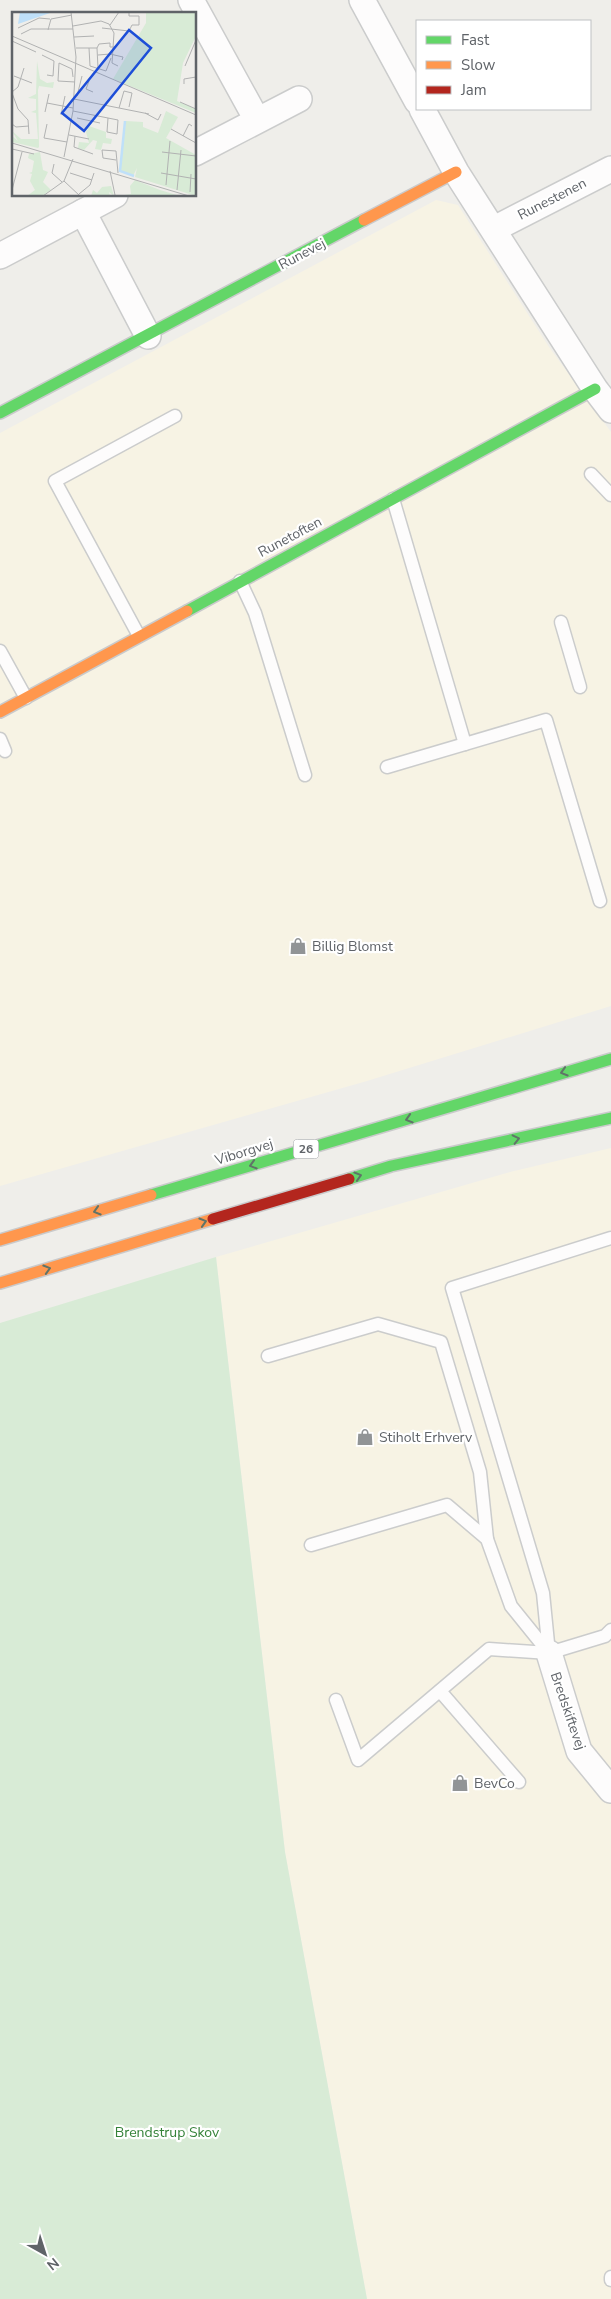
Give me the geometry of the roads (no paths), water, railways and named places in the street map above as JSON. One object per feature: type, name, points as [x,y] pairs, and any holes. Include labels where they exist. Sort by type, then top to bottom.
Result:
[{"type":"main road","name":"Runevej","points":[[0,413],[456,172]]},
{"type":"main road","name":"Runetoften","points":[[0,712],[595,389]]},
{"type":"main road","name":"Viborgvej","points":[[0,1240],[611,1058]]},
{"type":"main road","points":[[0,1282],[391,1166],[611,1118]]},
{"type":"street","points":[[362,0],[416,99]]},
{"type":"street","points":[[196,15],[257,120]]},
{"type":"street","points":[[196,152],[299,98]]},
{"type":"street","points":[[423,110],[456,172],[595,389],[611,410]]},
{"type":"street","name":"Runestenen","points":[[494,229],[611,169]]},
{"type":"street","points":[[0,256],[114,196]]},
{"type":"street","points":[[83,212],[148,336]]},
{"type":"street","name":"Bredskiftevej","points":[[549,1653],[579,1751],[611,1790]]},
{"type":"lane","points":[[139,636],[55,481],[175,416]]},
{"type":"lane","points":[[591,474],[611,495]]},
{"type":"lane","points":[[393,499],[465,744]]},
{"type":"lane","points":[[240,582],[255,613],[305,775]]},
{"type":"lane","points":[[561,622],[580,687]]},
{"type":"lane","points":[[0,651],[26,698]]},
{"type":"lane","points":[[387,767],[546,720],[600,901]]},
{"type":"lane","points":[[549,1653],[543,1592],[452,1288],[611,1238]]},
{"type":"lane","points":[[268,1356],[378,1324],[441,1342],[480,1472],[487,1539],[511,1606],[549,1653]]},
{"type":"lane","points":[[311,1545],[447,1505],[487,1539]]},
{"type":"lane","points":[[336,1700],[358,1760],[489,1649],[549,1653],[605,1636],[611,1630]]},
{"type":"lane","points":[[440,1691],[519,1782]]},
{"type":"place","name":"Billig Blomst","points":[[298,946]]},
{"type":"place","name":"Stiholt Erhverv","points":[[365,1437]]},
{"type":"place","name":"BevCo","points":[[460,1783]]},
{"type":"park label","name":"Brendstrup Skov","points":[[167,2132]]}]
